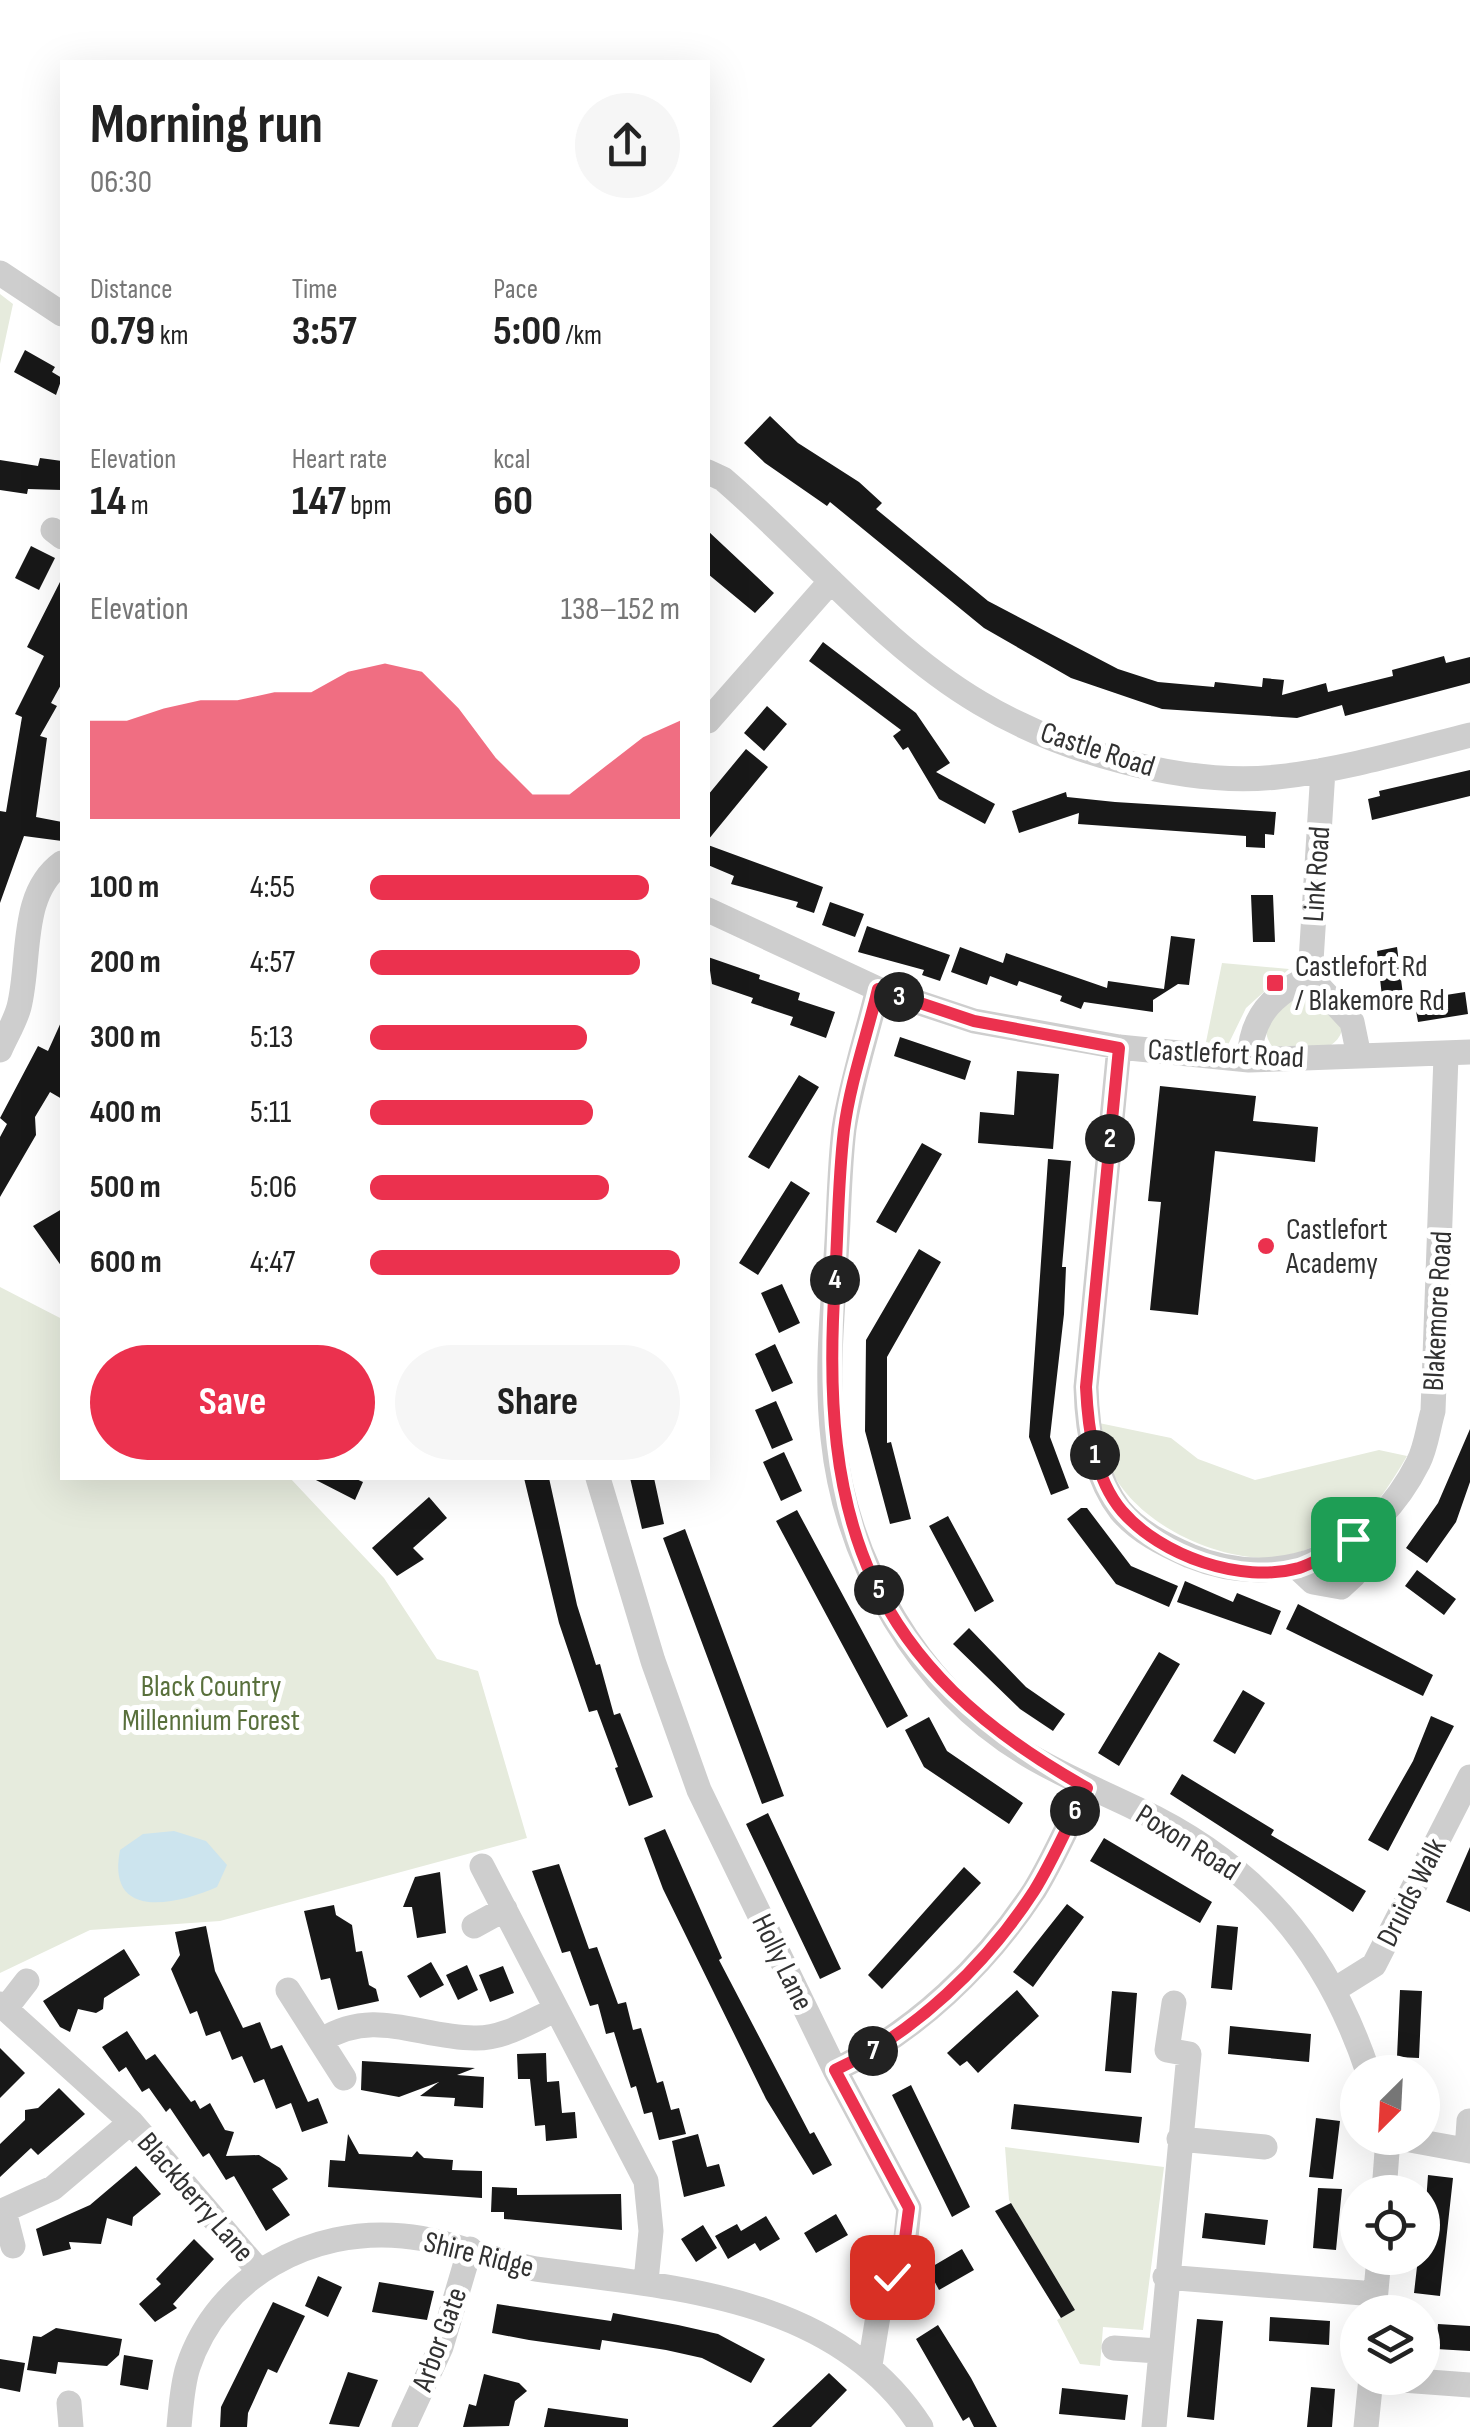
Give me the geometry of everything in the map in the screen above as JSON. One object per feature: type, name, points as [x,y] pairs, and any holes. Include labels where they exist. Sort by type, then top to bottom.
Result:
[{"type":"street","points":[[0,273],[60,313]]},
{"type":"street","name":"Castle Road","points":[[710,473],[724,479],[832,581],[979,703],[1046,735],[1142,770],[1272,778],[1323,770],[1470,735]]},
{"type":"street","points":[[710,719],[832,581]]},
{"type":"street","name":"Link Road","points":[[1310,977],[1323,770]]},
{"type":"street","points":[[0,1050],[18,1009],[35,900],[44,876],[60,864]]},
{"type":"street","name":"Castlefort Road","points":[[710,911],[878,989],[974,1021],[1119,1048],[1249,1060],[1458,1054]]},
{"type":"street","points":[[1249,1060],[1250,1034],[1260,1012],[1289,987],[1310,977],[1352,1022],[1360,1056]]},
{"type":"street","name":"Poxon Road","points":[[878,989],[844,1127],[830,1354],[833,1442],[855,1539],[870,1575],[907,1638],[949,1688],[1024,1753],[1087,1788],[1140,1810],[1234,1867],[1299,1932],[1334,1990],[1361,2055]]},
{"type":"street","name":"Blakemore Road","points":[[1119,1048],[1086,1387],[1087,1421],[1098,1465],[1120,1510],[1158,1542],[1212,1565],[1262,1573],[1298,1568],[1353,1539],[1390,1506],[1420,1460],[1432,1411],[1458,1054]]},
{"type":"street","name":"Holly Lane","points":[[599,1480],[653,1661],[699,1790],[835,2070],[909,2208],[904,2246],[878,2310],[870,2366]]},
{"type":"street","name":"Druids Walk","points":[[1334,1990],[1374,1965],[1462,1813],[1470,1777]]},
{"type":"street","points":[[835,2070],[866,2056],[911,2024],[968,1974],[1034,1891],[1087,1788]]},
{"type":"street","points":[[482,1866],[646,2181],[651,2231],[646,2281]]},
{"type":"street","points":[[474,1926],[505,1909]]},
{"type":"street","name":"Blackberry Lane","points":[[27,1981],[3,2006],[131,2122],[260,2272]]},
{"type":"street","points":[[288,1990],[344,2078]]},
{"type":"street","points":[[1154,2427],[1188,2054],[1167,2050],[1174,2002]]},
{"type":"street","points":[[322,2040],[340,2030],[382,2023],[460,2037],[492,2037],[555,2010]]},
{"type":"street","points":[[1440,2145],[1469,2150],[1469,2121]]},
{"type":"street","name":"Blackberry Lane","points":[[13,2246],[2,2212],[53,2188],[131,2122]]},
{"type":"street","points":[[1179,2139],[1265,2147]]},
{"type":"street","name":"Shire Ridge","points":[[179,2427],[188,2367],[206,2328],[222,2306],[260,2272],[301,2247],[332,2237],[406,2236],[470,2249],[538,2270],[646,2281],[742,2302],[792,2320],[870,2366]]},
{"type":"street","name":"Arbor Gate","points":[[404,2427],[441,2348],[470,2249]]},
{"type":"street","points":[[1165,2277],[1340,2299]]},
{"type":"street","points":[[1114,2348],[1158,2351]]},
{"type":"street","points":[[870,2366],[920,2427]]},
{"type":"street","points":[[1440,2384],[1470,2386]]},
{"type":"street","points":[[1366,2427],[1371,2395]]},
{"type":"green space","points":[[0,294],[13,304],[0,364]]},
{"type":"green space","points":[[1222,963],[1289,969],[1246,1008],[1227,1047],[1205,1047]]},
{"type":"green space","points":[[1305,992],[1316,993],[1343,1026],[1340,1036],[1318,1050],[1278,1053],[1270,1043],[1267,1026],[1278,1011]]},
{"type":"green space","name":"Black Country Millennium Forest","points":[[0,1287],[60,1318],[60,1480],[292,1480],[384,1578],[437,1659],[478,1671],[527,1838],[220,1921],[90,1930],[0,1973]]},
{"type":"green space","points":[[1099,1423],[1171,1438],[1198,1459],[1255,1480],[1379,1450],[1407,1456],[1375,1504],[1340,1533],[1285,1556],[1240,1556],[1171,1530],[1132,1500],[1107,1461]]},
{"type":"green space","points":[[1005,2147],[1164,2167],[1143,2330],[1103,2327],[1100,2366],[1080,2364],[1057,2320],[1075,2310],[1009,2200]]},
{"type":"water","points":[[174,1831],[206,1841],[227,1865],[217,1887],[165,1902],[134,1898],[123,1888],[118,1873],[120,1850],[143,1834]]},
{"type":"building","points":[[25,350],[55,367],[52,372],[60,377],[56,395],[14,372]]},
{"type":"building","points":[[770,416],[798,443],[859,482],[882,503],[876,509],[988,601],[1118,669],[1158,682],[1214,687],[1215,682],[1262,687],[1263,678],[1284,680],[1282,695],[1326,683],[1328,692],[1393,676],[1392,670],[1444,656],[1446,663],[1470,657],[1470,683],[1345,716],[1342,705],[1297,718],[1162,709],[1071,678],[984,628],[830,502],[827,506],[765,463],[744,443]]},
{"type":"building","points":[[40,458],[60,461],[60,490],[28,489],[27,494],[0,490],[0,460],[38,466]]},
{"type":"building","points":[[710,533],[774,593],[755,613],[710,576]]},
{"type":"building","points":[[31,546],[55,558],[39,590],[15,578]]},
{"type":"building","points":[[60,582],[60,687],[51,703],[57,706],[40,736],[47,738],[36,817],[60,822],[60,841],[24,836],[0,903],[0,811],[6,812],[22,717],[15,714],[44,656],[27,647]]},
{"type":"building","points":[[823,642],[916,713],[950,763],[936,772],[995,804],[985,824],[939,799],[908,747],[903,750],[893,736],[901,730],[809,661]]},
{"type":"building","points":[[767,706],[787,724],[764,751],[744,733]]},
{"type":"building","points":[[746,749],[768,767],[710,838],[710,793]]},
{"type":"building","points":[[1470,770],[1470,796],[1372,820],[1368,799],[1380,796],[1379,791]]},
{"type":"building","points":[[1066,792],[1067,797],[1115,802],[1276,812],[1274,835],[1265,834],[1265,848],[1246,847],[1246,836],[1078,824],[1079,813],[1019,833],[1012,811]]},
{"type":"building","points":[[710,846],[823,887],[814,913],[796,907],[798,902],[731,884],[734,876],[710,866]]},
{"type":"building","points":[[1251,895],[1273,895],[1275,942],[1253,942]]},
{"type":"building","points":[[830,902],[864,914],[855,937],[822,925]]},
{"type":"building","points":[[867,926],[950,955],[940,981],[922,975],[924,970],[858,952]]},
{"type":"building","points":[[1171,936],[1195,939],[1189,985],[1178,984],[1153,1000],[1153,1012],[1084,1002],[1081,1009],[1060,1001],[1062,996],[1019,981],[1017,986],[990,976],[987,985],[951,972],[960,947],[1003,963],[1006,953],[1107,988],[1108,981],[1164,989]]},
{"type":"building","points":[[1397,947],[1403,995],[1382,997],[1377,951]]},
{"type":"building","points":[[710,958],[760,975],[759,979],[800,993],[798,1000],[835,1012],[826,1038],[790,1025],[793,1017],[751,1003],[753,998],[712,984]]},
{"type":"building","points":[[1465,992],[1468,1014],[1418,1022],[1414,1000]]},
{"type":"building","points":[[60,1024],[60,1098],[50,1092],[35,1117],[36,1135],[0,1197],[0,1137],[7,1124],[0,1118],[38,1046],[48,1051]]},
{"type":"building","points":[[900,1037],[971,1061],[965,1080],[894,1056]]},
{"type":"building","points":[[1017,1071],[1059,1074],[1053,1149],[978,1143],[980,1112],[1014,1115]]},
{"type":"building","points":[[799,1075],[819,1087],[769,1169],[748,1157]]},
{"type":"building","points":[[1160,1086],[1256,1096],[1253,1121],[1318,1127],[1315,1162],[1215,1151],[1198,1315],[1150,1310],[1161,1202],[1148,1201]]},
{"type":"building","points":[[922,1143],[942,1154],[896,1233],[876,1222]]},
{"type":"building","points":[[1048,1159],[1071,1161],[1062,1267],[1066,1267],[1064,1314],[1050,1437],[1069,1488],[1051,1495],[1029,1437]]},
{"type":"building","points":[[791,1181],[810,1193],[758,1275],[739,1263]]},
{"type":"building","points":[[60,1210],[60,1264],[33,1226]]},
{"type":"building","points":[[919,1249],[941,1262],[887,1357],[887,1443],[891,1442],[911,1519],[890,1524],[865,1431],[866,1340]]},
{"type":"building","points":[[782,1284],[800,1323],[779,1333],[761,1293]]},
{"type":"building","points":[[775,1344],[793,1383],[772,1392],[755,1354]]},
{"type":"building","points":[[776,1401],[793,1440],[772,1449],[755,1410]]},
{"type":"building","points":[[1470,1429],[1470,1482],[1456,1522],[1427,1563],[1406,1548],[1438,1503]]},
{"type":"building","points":[[784,1452],[802,1491],[781,1501],[763,1462]]},
{"type":"building","points":[[316,1480],[363,1482],[355,1500]]},
{"type":"building","points":[[524,1480],[549,1480],[577,1605],[596,1665],[600,1664],[614,1715],[620,1713],[653,1797],[629,1806],[597,1710],[589,1712],[559,1623]]},
{"type":"building","points":[[630,1480],[654,1480],[664,1524],[642,1529]]},
{"type":"building","points":[[429,1497],[447,1518],[413,1548],[424,1559],[397,1576],[372,1548]]},
{"type":"building","points":[[1087,1508],[1131,1566],[1178,1586],[1169,1607],[1116,1584],[1067,1519]]},
{"type":"building","points":[[797,1510],[908,1716],[887,1728],[776,1521]]},
{"type":"building","points":[[948,1516],[994,1601],[975,1612],[929,1526]]},
{"type":"building","points":[[685,1529],[784,1796],[762,1804],[663,1538]]},
{"type":"building","points":[[1417,1570],[1456,1599],[1444,1615],[1405,1586]]},
{"type":"building","points":[[1185,1581],[1233,1602],[1237,1593],[1281,1611],[1271,1635],[1177,1602]]},
{"type":"building","points":[[1298,1604],[1433,1675],[1423,1696],[1286,1629]]},
{"type":"building","points":[[969,1628],[1026,1687],[1065,1714],[1053,1731],[1020,1709],[953,1644]]},
{"type":"building","points":[[1159,1652],[1180,1664],[1119,1766],[1098,1753]]},
{"type":"building","points":[[1243,1690],[1265,1703],[1235,1754],[1213,1741]]},
{"type":"building","points":[[1431,1716],[1454,1726],[1388,1851],[1368,1840],[1413,1761]]},
{"type":"building","points":[[929,1717],[947,1751],[1023,1803],[1009,1824],[924,1767],[905,1730]]},
{"type":"building","points":[[1182,1774],[1274,1830],[1271,1835],[1366,1891],[1353,1912],[1170,1794]]},
{"type":"building","points":[[768,1813],[841,1969],[820,1979],[746,1824]]},
{"type":"building","points":[[665,1829],[722,1958],[719,1960],[810,2134],[814,2132],[832,2165],[813,2175],[766,2099],[663,1889],[644,1838]]},
{"type":"building","points":[[1104,1838],[1212,1902],[1200,1923],[1090,1861]]},
{"type":"building","points":[[1470,1847],[1470,1912],[1446,1902]]},
{"type":"building","points":[[559,1864],[589,1949],[597,1947],[618,2004],[626,2002],[633,2030],[641,2028],[657,2083],[663,2081],[671,2110],[679,2108],[686,2134],[659,2140],[652,2112],[644,2114],[636,2086],[631,2088],[614,2032],[606,2034],[598,2004],[590,2006],[570,1951],[562,1953],[532,1871]]},
{"type":"building","points":[[964,1867],[981,1883],[882,1989],[868,1975]]},
{"type":"building","points":[[440,1872],[446,1933],[417,1938],[412,1907],[403,1907],[415,1877]]},
{"type":"building","points":[[1067,1904],[1084,1917],[1033,1987],[1013,1972]]},
{"type":"building","points":[[334,1905],[336,1915],[352,1925],[356,1952],[362,1951],[369,1985],[376,1989],[379,2001],[338,2010],[330,1978],[321,1980],[304,1911]]},
{"type":"building","points":[[1217,1925],[1238,1927],[1232,1990],[1211,1988]]},
{"type":"building","points":[[206,1926],[215,1971],[243,2028],[260,2022],[271,2049],[282,2045],[308,2102],[318,2098],[328,2123],[302,2132],[291,2103],[276,2109],[264,2079],[254,2083],[242,2056],[232,2060],[220,2031],[206,2036],[197,2011],[190,2014],[171,1969],[180,1955],[175,1932]]},
{"type":"building","points":[[124,1949],[140,1975],[104,1998],[103,2009],[96,2013],[78,2009],[70,2032],[60,2027],[43,2001]]},
{"type":"building","points":[[431,1962],[444,1985],[420,1998],[407,1976]]},
{"type":"building","points":[[467,1965],[478,1990],[458,2000],[446,1975]]},
{"type":"building","points":[[503,1966],[514,1993],[490,2002],[479,1975]]},
{"type":"building","points":[[1017,1990],[1039,2016],[978,2073],[967,2061],[960,2066],[947,2053]]},
{"type":"building","points":[[1400,1990],[1422,1991],[1419,2055],[1397,2055]]},
{"type":"building","points":[[1112,1991],[1137,1993],[1131,2073],[1105,2071]]},
{"type":"building","points":[[1230,2026],[1311,2034],[1309,2062],[1228,2054]]},
{"type":"building","points":[[127,2031],[146,2060],[155,2054],[191,2102],[195,2100],[200,2109],[210,2103],[225,2130],[234,2132],[226,2156],[259,2155],[280,2168],[288,2179],[272,2189],[290,2215],[266,2231],[234,2176],[226,2180],[209,2153],[203,2157],[170,2108],[166,2112],[149,2088],[142,2092],[126,2067],[119,2072],[102,2047]]},
{"type":"building","points":[[0,2048],[25,2073],[0,2098]]},
{"type":"building","points":[[546,2053],[547,2082],[559,2081],[562,2113],[575,2112],[577,2138],[546,2141],[545,2125],[535,2126],[530,2079],[518,2079],[517,2054]]},
{"type":"building","points":[[362,2061],[475,2068],[457,2075],[484,2077],[483,2108],[454,2106],[455,2098],[420,2096],[439,2082],[399,2097],[361,2090]]},
{"type":"building","points":[[911,2085],[970,2207],[952,2217],[892,2095]]},
{"type":"building","points":[[59,2088],[85,2114],[38,2155],[31,2148],[0,2177],[0,2144],[25,2120],[25,2110],[38,2108]]},
{"type":"building","points":[[1014,2104],[1142,2117],[1139,2143],[1011,2129]]},
{"type":"building","points":[[1316,2118],[1340,2121],[1333,2179],[1309,2177]]},
{"type":"building","points":[[348,2134],[359,2154],[412,2157],[417,2151],[424,2158],[453,2160],[452,2170],[482,2171],[482,2198],[328,2187],[330,2160],[345,2161]]},
{"type":"building","points":[[698,2134],[707,2167],[719,2164],[725,2186],[684,2197],[672,2141]]},
{"type":"building","points":[[136,2166],[161,2194],[133,2217],[132,2226],[107,2218],[101,2244],[69,2242],[71,2249],[43,2256],[36,2229],[90,2205]]},
{"type":"building","points":[[1440,2176],[1453,2178],[1440,2296],[1414,2293],[1416,2275],[1440,2275]]},
{"type":"building","points":[[492,2187],[517,2188],[517,2195],[621,2194],[622,2230],[504,2219],[504,2212],[491,2212]]},
{"type":"building","points":[[1318,2188],[1340,2189],[1336,2250],[1313,2248]]},
{"type":"building","points":[[1011,2203],[1075,2310],[1061,2318],[995,2211]]},
{"type":"building","points":[[1205,2213],[1268,2220],[1265,2245],[1202,2238]]},
{"type":"building","points":[[836,2214],[848,2235],[816,2253],[804,2233]]},
{"type":"building","points":[[766,2216],[780,2239],[760,2251],[755,2243],[728,2259],[715,2236],[737,2224],[741,2231]]},
{"type":"building","points":[[703,2225],[717,2248],[696,2262],[681,2239]]},
{"type":"building","points":[[194,2239],[214,2259],[173,2304],[177,2308],[155,2322],[139,2304],[161,2284],[156,2279]]},
{"type":"building","points":[[962,2249],[974,2270],[939,2290],[928,2269]]},
{"type":"building","points":[[318,2276],[342,2287],[328,2317],[305,2306]]},
{"type":"building","points":[[379,2282],[434,2291],[427,2320],[372,2312]]},
{"type":"building","points":[[273,2302],[305,2316],[277,2373],[268,2369],[248,2413],[247,2427],[220,2427],[221,2407]]},
{"type":"building","points":[[497,2304],[611,2321],[613,2313],[678,2325],[718,2334],[765,2359],[751,2383],[702,2358],[666,2350],[602,2340],[600,2350],[492,2333]]},
{"type":"building","points":[[1270,2317],[1330,2321],[1329,2345],[1269,2341]]},
{"type":"building","points":[[1197,2319],[1223,2321],[1214,2420],[1187,2417]]},
{"type":"building","points":[[1440,2324],[1470,2326],[1470,2351],[1440,2349]]},
{"type":"building","points":[[938,2325],[997,2427],[974,2427],[969,2417],[963,2421],[916,2339]]},
{"type":"building","points":[[56,2328],[122,2339],[119,2355],[107,2366],[58,2362],[56,2374],[27,2370],[33,2336],[41,2337]]},
{"type":"building","points":[[124,2355],[153,2360],[148,2390],[120,2385]]},
{"type":"building","points":[[0,2359],[25,2363],[20,2392],[0,2388]]},
{"type":"building","points":[[348,2372],[378,2380],[359,2427],[329,2424]]},
{"type":"building","points":[[829,2373],[847,2390],[811,2427],[772,2427]]},
{"type":"building","points":[[484,2374],[519,2383],[527,2391],[515,2401],[509,2426],[463,2427],[469,2404],[476,2406]]},
{"type":"building","points":[[1311,2387],[1335,2389],[1332,2427],[1307,2427]]},
{"type":"building","points":[[1062,2388],[1128,2395],[1125,2420],[1059,2414]]},
{"type":"building","points":[[548,2408],[628,2419],[628,2427],[544,2427]]},
{"type":"place","name":"Castlefort Rd / Blakemore Rd","points":[[1275,983]]},
{"type":"place","name":"Castlefort Academy","points":[[1266,1246]]},
{"type":"route","points":[[892,2277],[909,2228],[909,2208],[835,2070],[866,2056],[911,2024],[968,1974],[1034,1891],[1087,1788],[1024,1753],[949,1688],[916,1651],[890,1610],[855,1539],[833,1442],[831,1337],[844,1127],[878,989],[974,1021],[1119,1048],[1086,1387],[1087,1421],[1098,1465],[1120,1510],[1158,1542],[1212,1565],[1262,1573],[1298,1568],[1353,1539]]}]
